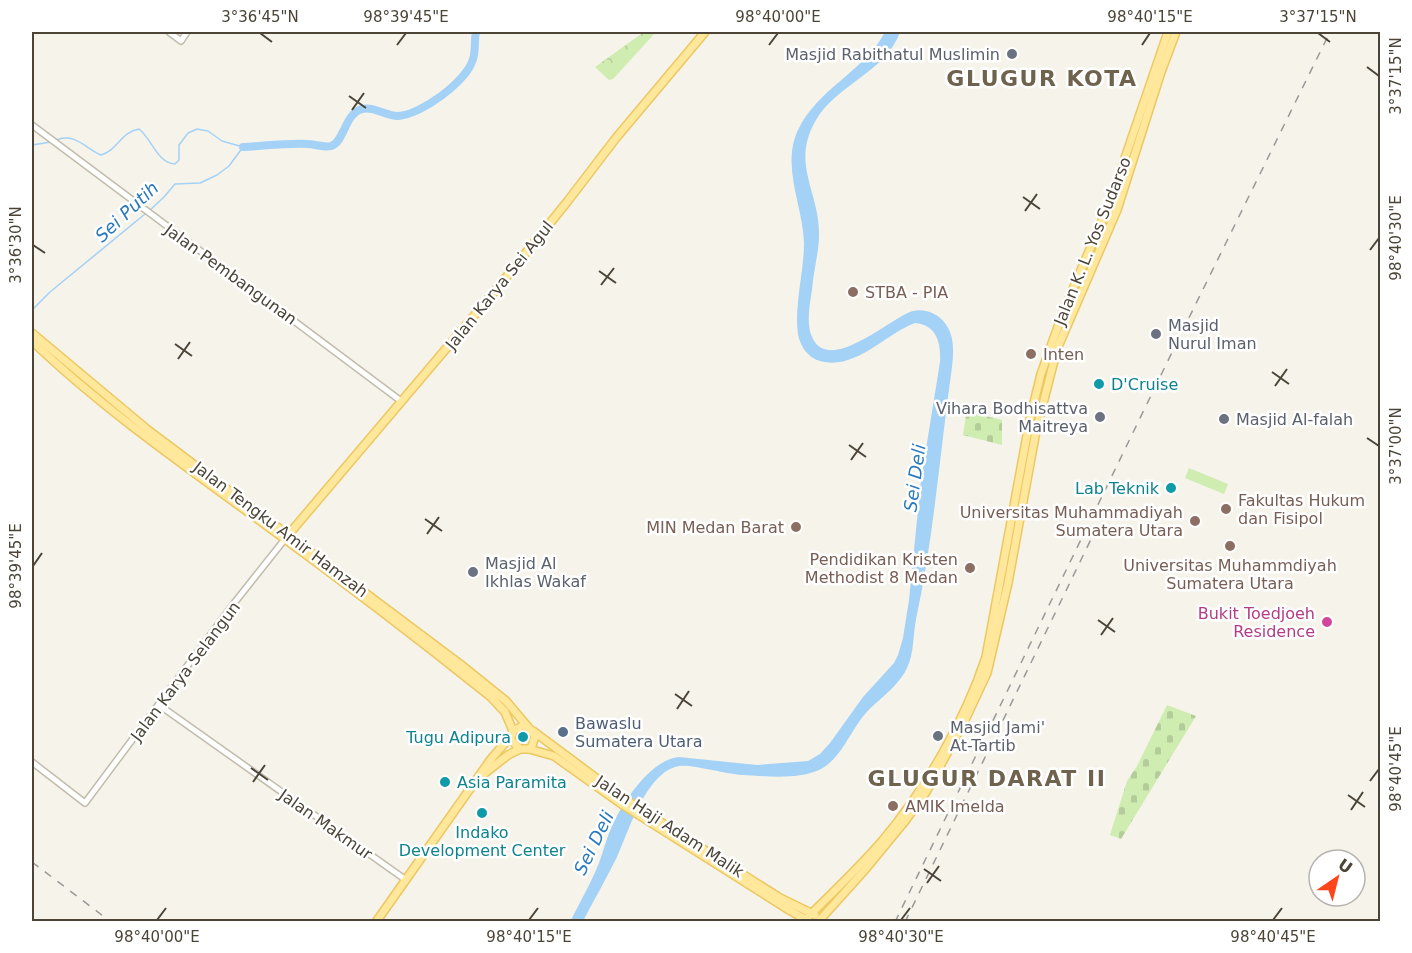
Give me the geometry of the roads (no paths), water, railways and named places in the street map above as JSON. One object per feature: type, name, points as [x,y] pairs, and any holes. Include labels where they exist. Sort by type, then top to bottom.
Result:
[{"type":"main road","name":"Jalan Karya Sei Agul","points":[[287,537],[495,291],[616,138],[705,32]]},
{"type":"main road","name":"Jalan K. L. Yos Sudarso","points":[[823,921],[926,792],[980,689],[993,655],[1041,407],[1057,349],[1128,178],[1168,32]]},
{"type":"main road","name":"Jalan K. L. Yos Sudarso","points":[[1144,113],[1176,32]]},
{"type":"main road","name":"Jalan K. L. Yos Sudarso","points":[[807,919],[859,866],[905,811],[937,760],[966,705],[986,657],[1041,374],[1060,320],[1140,128]]},
{"type":"main road","points":[[1091,248],[1101,247]]},
{"type":"main road","points":[[1091,248],[1097,255]]},
{"type":"main road","name":"Jalan Tengku Amir Hamzah","points":[[32,333],[146,433]]},
{"type":"main road","name":"Jalan Tengku Amir Hamzah","points":[[32,341],[80,386],[489,687],[515,710],[531,729]]},
{"type":"main road","points":[[1018,484],[1027,485]]},
{"type":"main road","name":"Jalan Tengku Amir Hamzah","points":[[393,616],[497,702],[507,715],[512,734]]},
{"type":"main road","points":[[376,921],[497,752],[522,726],[531,729],[535,741],[529,749],[520,749],[502,759],[481,776]]},
{"type":"main road","name":"Jalan Haji Adam Malik","points":[[531,729],[621,800]]},
{"type":"main road","points":[[512,734],[513,744],[520,749]]},
{"type":"main road","name":"Jalan Haji Adam Malik","points":[[529,749],[554,756],[780,898],[807,919],[823,921]]},
{"type":"street","points":[[169,32],[180,41],[187,32]]},
{"type":"street","name":"Jalan Pembangunan","points":[[32,125],[401,401]]},
{"type":"street","name":"Jalan Karya Selangun","points":[[32,762],[85,803],[235,602],[287,537]]},
{"type":"street","name":"Jalan Makmur","points":[[159,705],[406,880]]},
{"type":"water","points":[[885,32],[900,32],[884,58],[825,108],[816,120],[809,136],[806,164],[819,235],[809,325],[813,339],[822,348],[833,350],[862,340],[916,310],[927,311],[939,317],[951,334],[953,360],[928,556],[909,663],[897,683],[864,715],[832,761],[819,770],[781,777],[735,774],[684,766],[667,771],[657,779],[640,804],[617,857],[583,921],[570,922],[596,870],[618,814],[649,773],[669,759],[679,757],[757,765],[808,761],[820,754],[830,743],[863,697],[894,663],[898,655],[909,600],[921,480],[940,362],[940,348],[933,331],[922,324],[915,323],[858,356],[845,361],[833,363],[820,361],[805,351],[799,338],[797,323],[804,243],[803,229],[792,172],[793,144],[807,115],[817,102],[866,58]]},
{"type":"waterway","points":[[243,147],[283,144],[331,146],[339,140],[352,116],[362,109],[398,116],[419,110],[453,86],[469,68],[474,56],[476,32]]},
{"type":"waterway","points":[[56,140],[69,138],[101,155],[107,153],[128,134],[139,129],[164,160],[175,164],[179,160],[179,145],[188,133],[197,129],[208,131],[222,141],[243,147],[229,166],[217,175],[200,183],[175,184],[149,211]]},
{"type":"waterway","points":[[32,145],[51,142]]},
{"type":"waterway","name":"Sei Putih","points":[[32,310],[50,292],[145,214]]},
{"type":"railway","points":[[895,922],[1330,32]]},
{"type":"railway","points":[[905,922],[1095,531]]},
{"type":"railway","points":[[32,862],[111,922]]},
{"type":"place","name":"Masjid Rabithatul Muslimin","points":[[1012,54]]},
{"type":"place","name":"STBA - PIA","points":[[853,292]]},
{"type":"place","name":"Masjid Nurul Iman","points":[[1156,334]]},
{"type":"place","name":"Inten","points":[[1031,354]]},
{"type":"place","name":"D'Cruise","points":[[1099,384]]},
{"type":"place","name":"Vihara Bodhisattva Maitreya","points":[[1100,417]]},
{"type":"place","name":"Masjid Al-falah","points":[[1224,419]]},
{"type":"place","name":"Lab Teknik","points":[[1171,488]]},
{"type":"place","name":"Fakultas Hukum dan Fisipol","points":[[1226,509]]},
{"type":"place","name":"Universitas Muhammadiyah Sumatera Utara","points":[[1195,521]]},
{"type":"place","name":"MIN Medan Barat","points":[[796,527]]},
{"type":"place","name":"Universitas Muhammdiyah Sumatera Utara","points":[[1230,546]]},
{"type":"place","name":"Pendidikan Kristen Methodist 8 Medan","points":[[970,568]]},
{"type":"place","name":"Masjid Al Ikhlas Wakaf","points":[[473,572]]},
{"type":"place","name":"Bukit Toedjoeh Residence","points":[[1327,622]]},
{"type":"place","name":"Bawaslu Sumatera Utara","points":[[563,732]]},
{"type":"place","name":"Masjid Jami' At-Tartib","points":[[938,736]]},
{"type":"place","name":"Tugu Adipura","points":[[523,737]]},
{"type":"place","name":"Asia Paramita","points":[[445,782]]},
{"type":"place","name":"AMIK Imelda","points":[[893,806]]},
{"type":"place","name":"Indako Development Center","points":[[482,813]]},
{"type":"district","name":"GLUGUR KOTA","points":[[1042,78]]},
{"type":"district","name":"GLUGUR DARAT II","points":[[987,778]]},
{"type":"water label","name":"Sei Deli","points":[[915,478]]},
{"type":"water label","name":"Sei Deli","points":[[594,843]]}]
